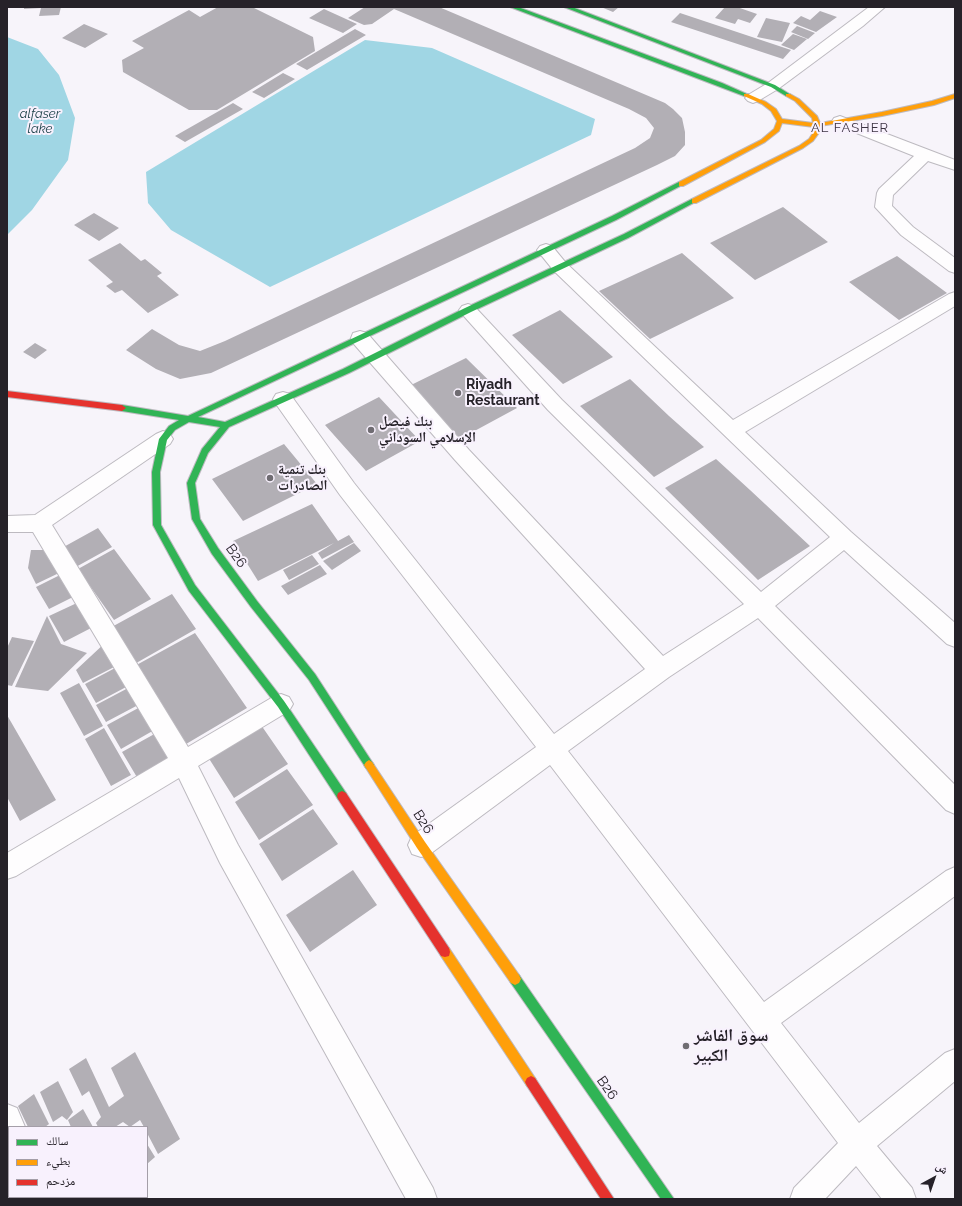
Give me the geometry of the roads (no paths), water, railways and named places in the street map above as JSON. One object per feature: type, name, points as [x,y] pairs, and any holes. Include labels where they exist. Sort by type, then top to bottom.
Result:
[{"type":"main road","points":[[7,394],[77,402],[190,418],[226,425],[376,357],[468,310],[560,267],[791,153],[811,140],[818,130],[815,117],[797,100],[773,86],[567,7]]},
{"type":"main road","points":[[520,8],[753,98],[774,110],[780,121],[777,130],[724,163],[546,250],[190,418],[172,428],[163,439],[156,472],[157,525],[192,588],[281,704],[386,860],[608,1199]]},
{"type":"main road","points":[[621,47],[638,34]]},
{"type":"main road","points":[[780,121],[817,126],[934,103],[955,96]]},
{"type":"main road","name":"B26","points":[[226,425],[218,432],[205,451],[191,483],[196,520],[215,551],[312,678],[421,845],[668,1199]]},
{"type":"street","points":[[753,98],[773,86],[878,7]]},
{"type":"street","points":[[840,121],[925,155],[955,165]]},
{"type":"street","points":[[925,155],[885,193],[883,207],[906,231],[955,267]]},
{"type":"street","points":[[546,250],[560,267],[844,538],[955,637]]},
{"type":"street","points":[[731,431],[955,298]]},
{"type":"street","points":[[468,310],[555,405],[760,605],[955,802]]},
{"type":"street","points":[[360,338],[462,454],[661,670]]},
{"type":"street","points":[[284,399],[385,538],[552,749],[761,1021],[901,1199]]},
{"type":"street","points":[[7,524],[39,523],[163,439]]},
{"type":"street","points":[[39,523],[184,762],[229,854],[422,1199]]},
{"type":"street","points":[[421,845],[661,670],[760,605],[844,538]]},
{"type":"street","points":[[7,867],[281,704]]},
{"type":"street","points":[[761,1021],[955,880]]},
{"type":"street","points":[[805,1199],[857,1144],[955,1063]]},
{"type":"water","name":"alfaser lake","points":[[7,37],[38,49],[59,75],[75,118],[68,160],[32,210],[7,235]]},
{"type":"water","points":[[365,40],[432,48],[595,119],[591,135],[270,287],[171,230],[148,203],[146,172]]},
{"type":"place","name":"Riyadh Restaurant","points":[[458,393]]},
{"type":"place","name":"بنك فيصل الإسلامي السوداني","points":[[371,430]]},
{"type":"place","name":"بنك تنمية الصادرات","points":[[270,478]]},
{"type":"place","name":"سوق الفاشر الكبير","points":[[686,1046]]},
{"type":"district","name":"AL FASHER","points":[[850,128]]}]
